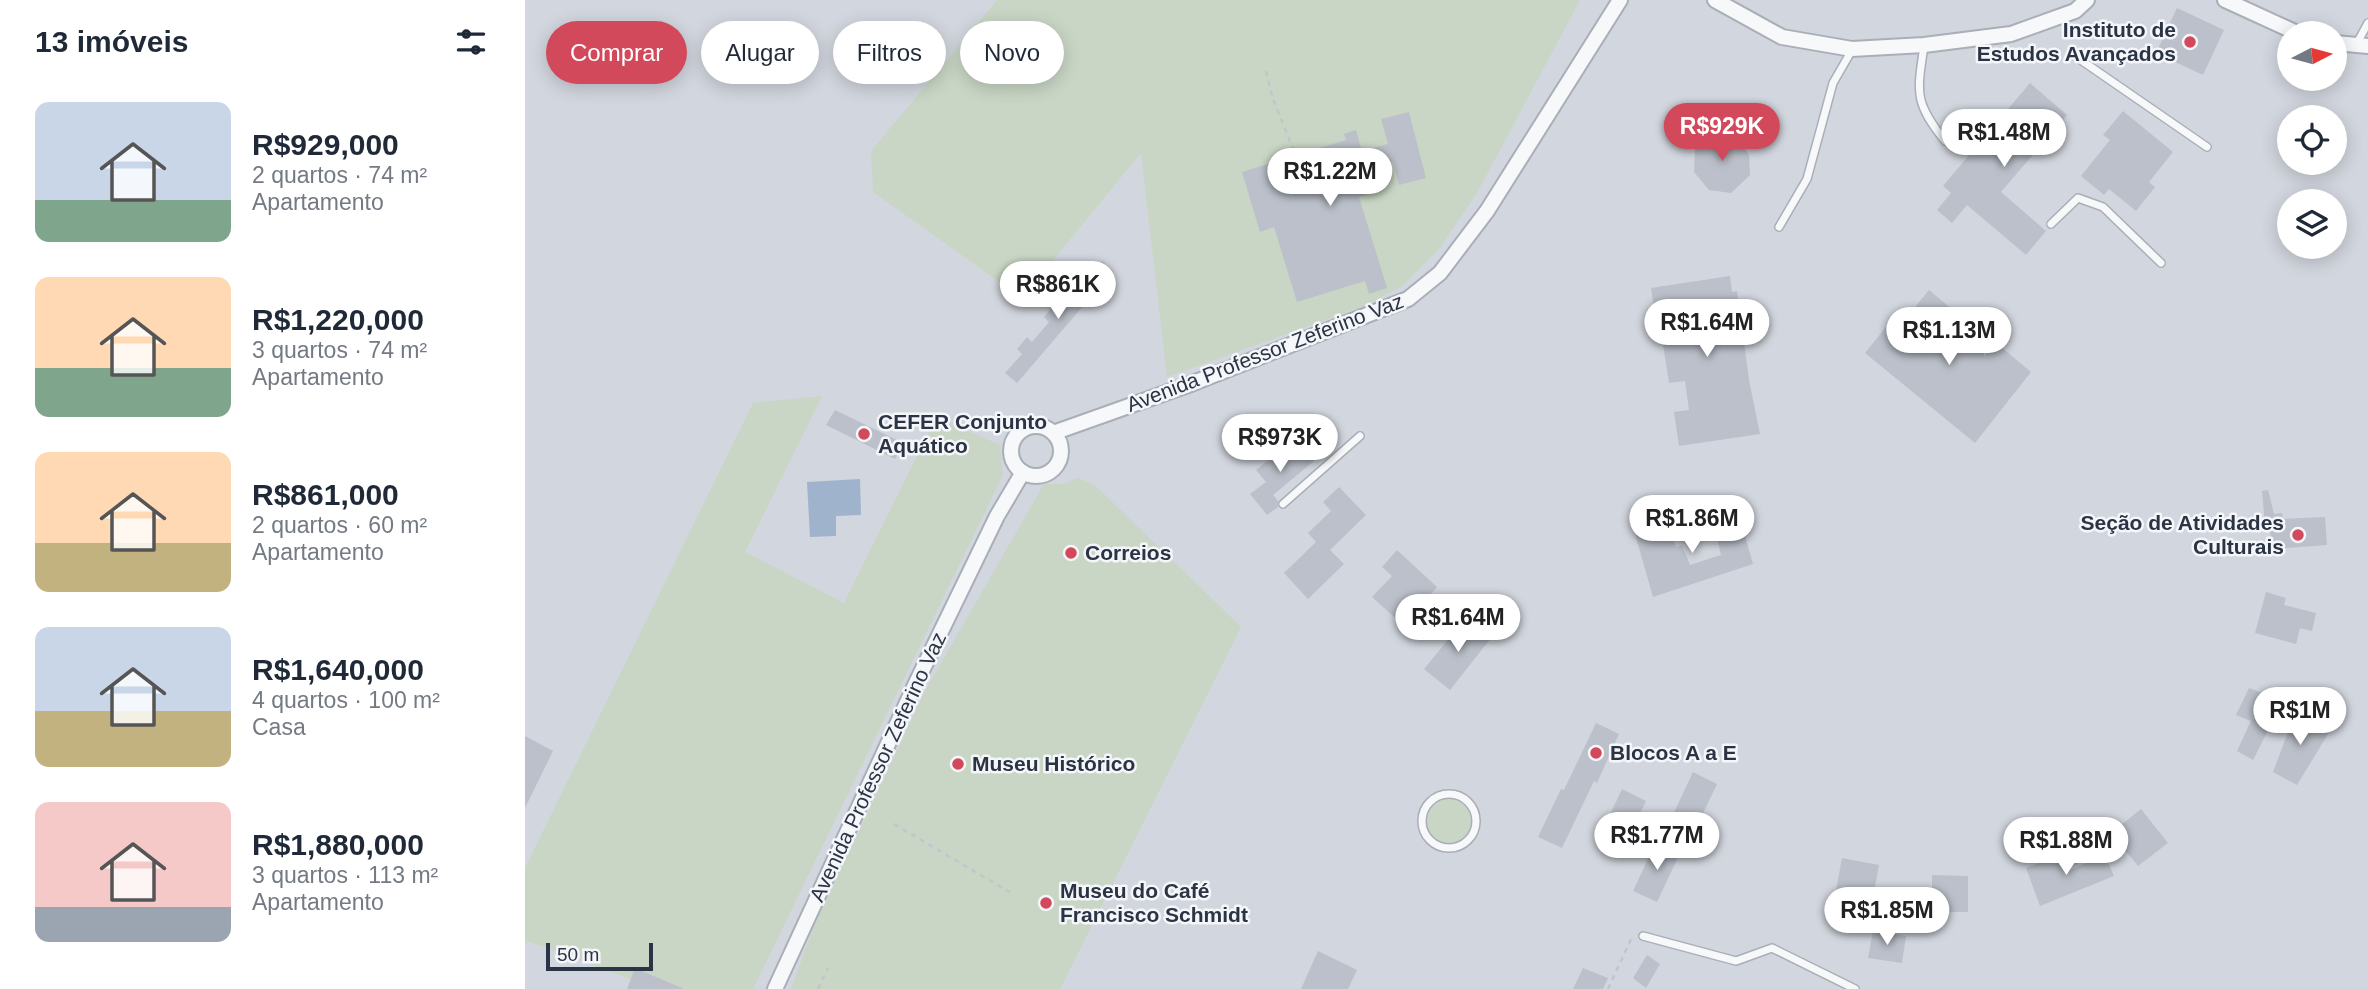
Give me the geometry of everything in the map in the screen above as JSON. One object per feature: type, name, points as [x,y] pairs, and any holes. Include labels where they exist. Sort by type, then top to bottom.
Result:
[{"type":"street","name":"Avenida Professor Zeferino Vaz","points":[[1053,433],[1188,385],[1408,299],[1440,273],[1487,211],[1620,0]]},
{"type":"street","points":[[1715,0],[1782,37],[1852,49],[1924,45],[2011,34],[2075,11],[2087,0]]},
{"type":"street","points":[[2225,0],[2277,24]]},
{"type":"street","points":[[1039,427],[1053,433],[1061,448],[1058,464],[1042,476],[1023,472],[1013,458],[1012,449],[1019,434],[1024,430],[1039,427]]},
{"type":"street","name":"Avenida Professor Zeferino Vaz","points":[[775,989],[923,669],[997,516],[1023,472]]},
{"type":"lane","points":[[2362,45],[2368,23]]},
{"type":"lane","points":[[1924,45],[1917,89],[1927,119],[1945,141]]},
{"type":"lane","points":[[1779,227],[1807,179],[1833,83],[1852,49]]},
{"type":"lane","points":[[2075,56],[2207,147]]},
{"type":"lane","points":[[2051,224],[2078,198],[2103,207],[2161,263]]},
{"type":"lane","points":[[1283,504],[1360,436]]},
{"type":"lane","points":[[1445,794],[1464,797],[1474,809],[1476,817],[1473,835],[1460,846],[1444,848],[1436,845],[1425,832],[1422,816],[1425,807],[1431,800],[1445,794]]},
{"type":"lane","points":[[1643,936],[1736,961],[1772,948],[1855,989]]},
{"type":"path","points":[[1266,71],[1273,99],[1296,156]]},
{"type":"path","points":[[894,824],[1013,894]]},
{"type":"path","points":[[1608,989],[1635,931]]},
{"type":"path","points":[[818,989],[828,968]]},
{"type":"shaded area","points":[[525,0],[2368,0],[2368,989],[525,989]]},
{"type":"green space","points":[[997,0],[1580,0],[1477,193],[1439,249],[1401,287],[1364,306],[1167,377],[1141,153],[1022,298],[873,192],[871,151],[927,84],[946,84],[946,61],[960,44],[960,84],[1064,84],[1064,21],[979,21]]},
{"type":"green space","points":[[822,396],[745,552],[844,603],[936,418],[1000,445],[1003,475],[753,989],[657,989],[525,940],[525,868],[753,403]]},
{"type":"green space","points":[[1077,478],[1095,485],[1241,627],[1060,989],[791,989],[812,931],[925,691],[1044,484],[1064,484]]},
{"type":"green space","points":[[1450,795],[1467,803],[1475,820],[1467,837],[1450,845],[1433,837],[1425,820],[1433,803]]},
{"type":"water","points":[[860,479],[861,515],[836,516],[836,536],[810,537],[807,482]]},
{"type":"building","name":"Instituto de Estudos Avançados","points":[[2177,8],[2224,30],[2203,75],[2156,53]]},
{"type":"building","points":[[2030,83],[2067,115],[2001,192],[2046,231],[2026,255],[1967,205],[1952,223],[1937,210],[1951,193],[1943,186]]},
{"type":"building","points":[[2123,111],[2173,152],[2149,182],[2155,187],[2136,211],[2109,189],[2104,195],[2081,176],[2110,140],[2103,135]]},
{"type":"building","points":[[1409,112],[1426,178],[1399,185],[1393,162],[1368,169],[1375,192],[1359,197],[1387,288],[1369,294],[1365,281],[1297,302],[1274,227],[1260,232],[1242,172],[1346,140],[1344,134],[1356,130],[1362,151],[1388,144],[1381,119]]},
{"type":"building","points":[[1714,132],[1736,136],[1749,155],[1750,175],[1731,193],[1709,190],[1694,172],[1695,149]]},
{"type":"building","points":[[1102,261],[1113,271],[1017,383],[1005,373],[1022,354],[1017,349],[1027,337],[1032,342],[1049,322],[1044,317],[1053,306],[1059,311],[1075,292],[1069,287],[1079,276],[1084,281]]},
{"type":"building","points":[[1730,276],[1732,292],[1737,291],[1749,380],[1760,434],[1679,446],[1674,412],[1689,410],[1685,381],[1669,383],[1651,288]]},
{"type":"building","points":[[1929,290],[1965,320],[1952,337],[1982,334],[1984,357],[1995,342],[2031,372],[1975,443],[1865,353],[1886,327],[1894,333]]},
{"type":"building","name":"CEFER Conjunto Aquático","points":[[835,410],[903,443],[895,459],[826,425]]},
{"type":"building","points":[[1295,438],[1314,461],[1273,495],[1278,501],[1278,507],[1267,515],[1250,494],[1266,482],[1256,470]]},
{"type":"building","points":[[1339,487],[1366,515],[1330,550],[1344,564],[1308,599],[1284,573],[1316,542],[1308,533],[1331,511],[1323,502]]},
{"type":"building","name":"Seção de Atividades Culturais","points":[[2268,490],[2274,514],[2282,513],[2283,519],[2325,517],[2327,545],[2272,549],[2269,524],[2265,525],[2262,491]]},
{"type":"building","points":[[1737,507],[1753,564],[1653,597],[1635,534],[1670,524],[1676,547],[1682,545],[1690,565],[1721,555],[1711,514]]},
{"type":"building","points":[[1397,550],[1437,587],[1403,625],[1372,597],[1392,576],[1382,567]]},
{"type":"building","points":[[2266,592],[2286,598],[2284,605],[2316,613],[2312,631],[2300,628],[2296,644],[2255,633]]},
{"type":"building","points":[[1466,618],[1491,638],[1450,690],[1424,669]]},
{"type":"building","points":[[2249,688],[2283,701],[2253,760],[2237,751],[2251,721],[2236,715]]},
{"type":"building","points":[[2296,711],[2331,729],[2297,785],[2273,772]]},
{"type":"building","points":[[1596,723],[1619,734],[1597,783],[1594,781],[1562,848],[1538,837]]},
{"type":"building","points":[[525,736],[553,751],[525,808]]},
{"type":"building","name":"Blocos A a E","points":[[1693,772],[1717,784],[1694,832],[1670,821]]},
{"type":"building","name":"Blocos A a E","points":[[1622,789],[1646,801],[1623,849],[1599,838]]},
{"type":"building","points":[[2141,809],[2168,843],[2138,866],[2111,833]]},
{"type":"building","points":[[1656,842],[1680,853],[1657,902],[1633,891]]},
{"type":"building","points":[[2064,853],[2070,870],[2105,855],[2114,876],[2040,906],[2026,868]]},
{"type":"building","points":[[1842,858],[1879,865],[1871,908],[1834,901]]},
{"type":"building","points":[[1932,875],[1968,876],[1968,912],[1932,912]]},
{"type":"building","points":[[1873,931],[1906,936],[1902,963],[1868,958]]},
{"type":"building","points":[[1318,951],[1357,970],[1348,989],[1301,989]]},
{"type":"building","points":[[1647,955],[1660,964],[1646,988],[1633,978]]},
{"type":"building","points":[[635,968],[684,989],[627,989]]},
{"type":"building","points":[[1583,968],[1608,978],[1603,989],[1573,989]]},
{"type":"place","name":"Instituto de Estudos Avançados","points":[[2190,42]]},
{"type":"place","name":"CEFER Conjunto Aquático","points":[[864,434]]},
{"type":"place","name":"Seção de Atividades Culturais","points":[[2298,535]]},
{"type":"place","name":"Correios","points":[[1071,553]]},
{"type":"place","name":"Blocos A a E","points":[[1596,753]]},
{"type":"place","name":"Museu Histórico","points":[[958,764]]},
{"type":"place","name":"Museu do Café Francisco Schmidt","points":[[1046,903]]}]
